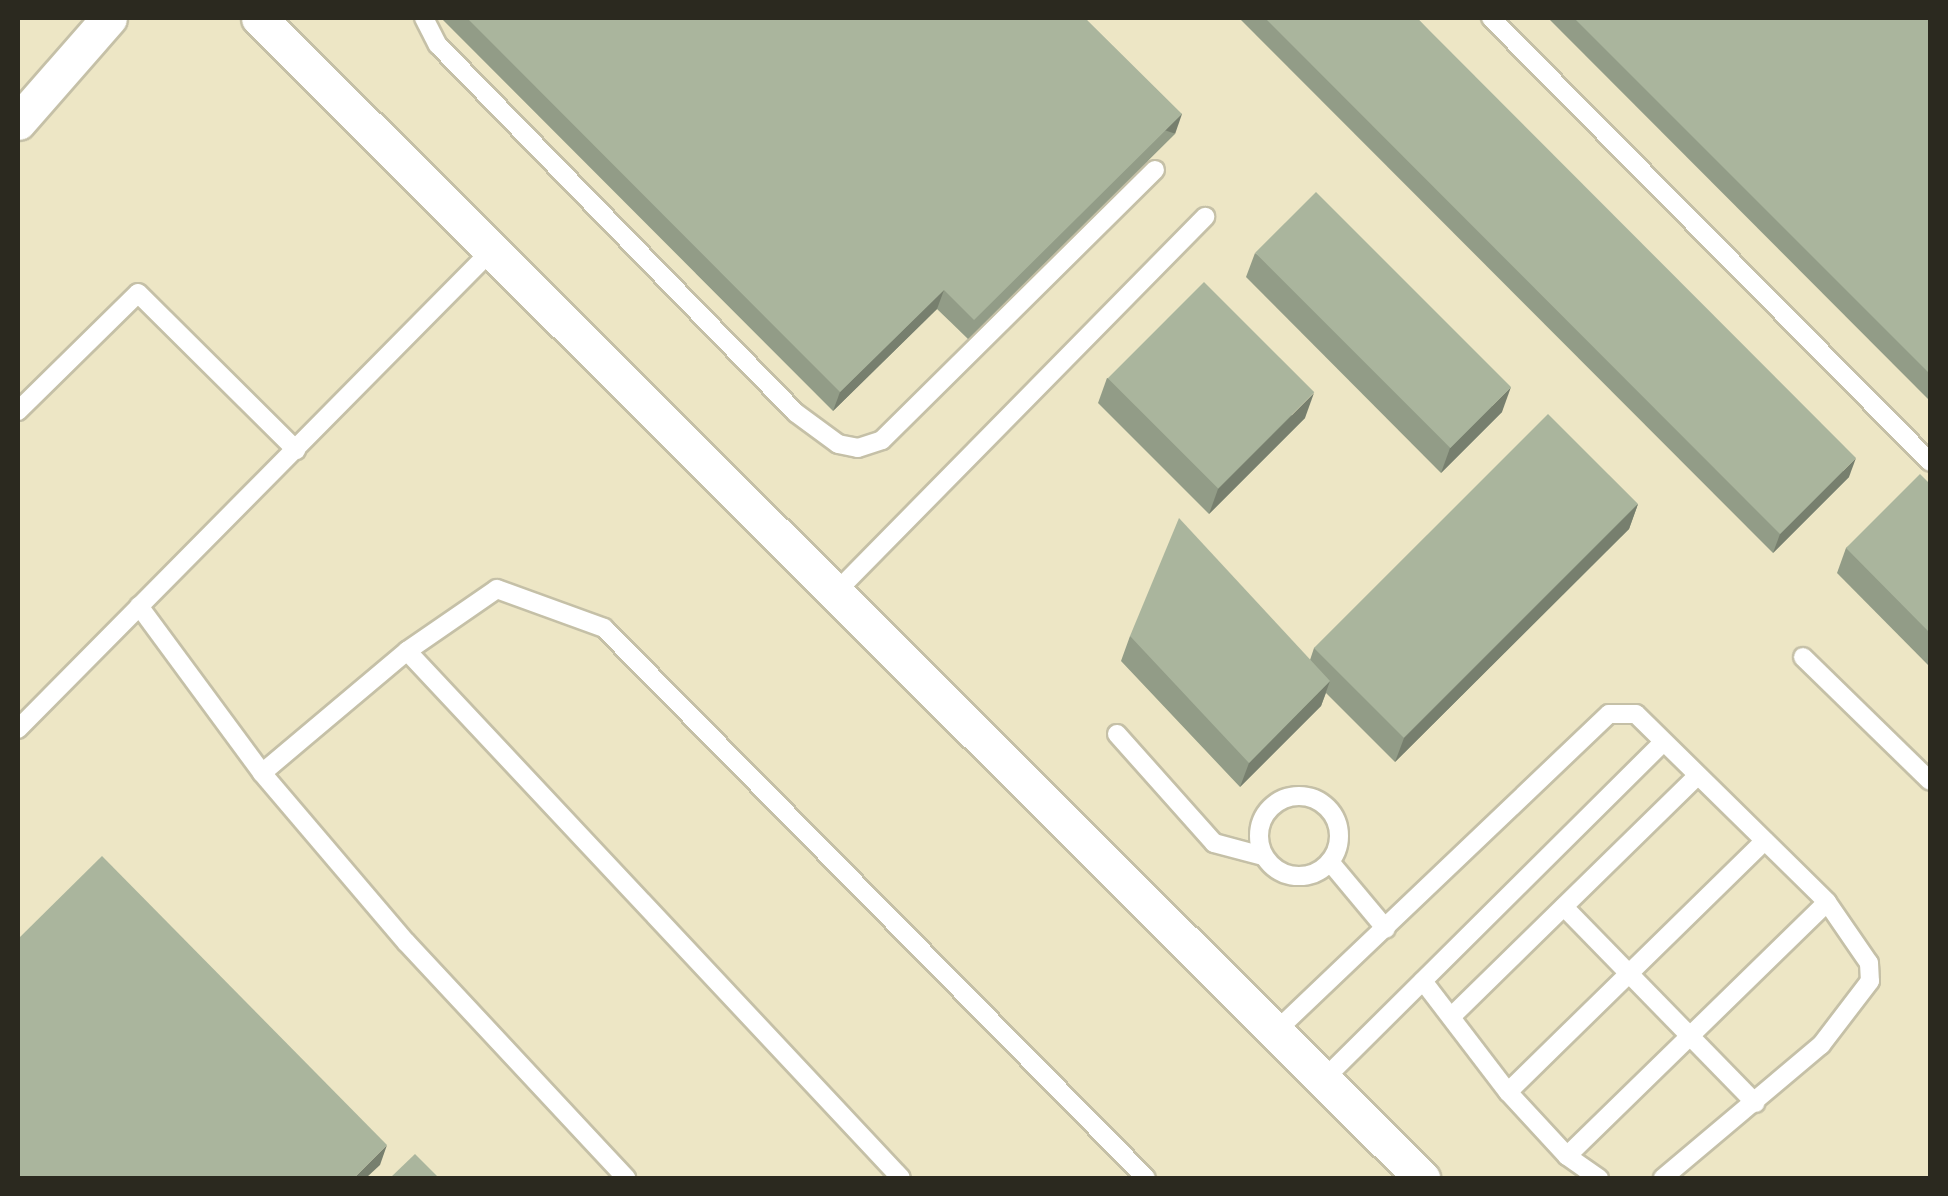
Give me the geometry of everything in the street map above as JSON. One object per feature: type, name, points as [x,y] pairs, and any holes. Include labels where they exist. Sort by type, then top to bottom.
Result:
[{"type":"street","points":[[18,122],[109,18]]},
{"type":"street","points":[[259,18],[1422,1178]]},
{"type":"lane","points":[[424,18],[438,46],[796,413],[838,444],[858,448],[882,440],[1155,170]]},
{"type":"lane","points":[[1491,18],[1930,462]]},
{"type":"lane","points":[[835,593],[1205,217]]},
{"type":"lane","points":[[18,729],[492,250]]},
{"type":"lane","points":[[18,411],[138,293],[296,450]]},
{"type":"lane","points":[[262,773],[407,651],[497,588],[604,628],[1146,1178]]},
{"type":"lane","points":[[139,606],[262,773],[406,942],[626,1178]]},
{"type":"lane","points":[[407,651],[900,1178]]},
{"type":"lane","points":[[1804,657],[1930,781]]},
{"type":"lane","points":[[1275,1032],[1610,714],[1636,714],[1827,902],[1870,963],[1870,981],[1821,1044],[1663,1178]]},
{"type":"lane","points":[[1117,734],[1214,843],[1263,856],[1294,877],[1330,862]]},
{"type":"lane","points":[[1323,1080],[1662,743]]},
{"type":"lane","points":[[1451,1017],[1696,776]]},
{"type":"lane","points":[[1263,856],[1263,818],[1275,803],[1312,798],[1338,826],[1330,862]]},
{"type":"lane","points":[[1508,1092],[1764,841]]},
{"type":"lane","points":[[1330,862],[1386,928]]},
{"type":"lane","points":[[1567,1156],[1827,902]]},
{"type":"lane","points":[[1564,906],[1756,1102]]},
{"type":"lane","points":[[1423,981],[1508,1092],[1567,1156],[1600,1178]]},
{"type":"shaded area","points":[[18,18],[1930,18],[1930,1178],[18,1178]]},
{"type":"building","points":[[467,18],[1085,18],[1182,114],[974,320],[944,290],[840,392]]},
{"type":"building","points":[[1265,18],[1417,18],[1856,458],[1780,534]]},
{"type":"building","points":[[1574,18],[1930,18],[1930,374]]},
{"type":"building","points":[[1316,192],[1511,387],[1450,448],[1255,253]]},
{"type":"building","points":[[1204,282],[1314,392],[1218,488],[1108,378]]},
{"type":"building","points":[[1548,414],[1638,504],[1404,738],[1314,648]]},
{"type":"building","points":[[1920,474],[1930,484],[1930,633],[1846,548]]},
{"type":"building","points":[[1179,518],[1330,681],[1249,763],[1130,636]]},
{"type":"building","points":[[102,856],[387,1145],[354,1178],[18,1178],[18,939]]},
{"type":"building","points":[[415,1154],[439,1178],[390,1178]]}]
